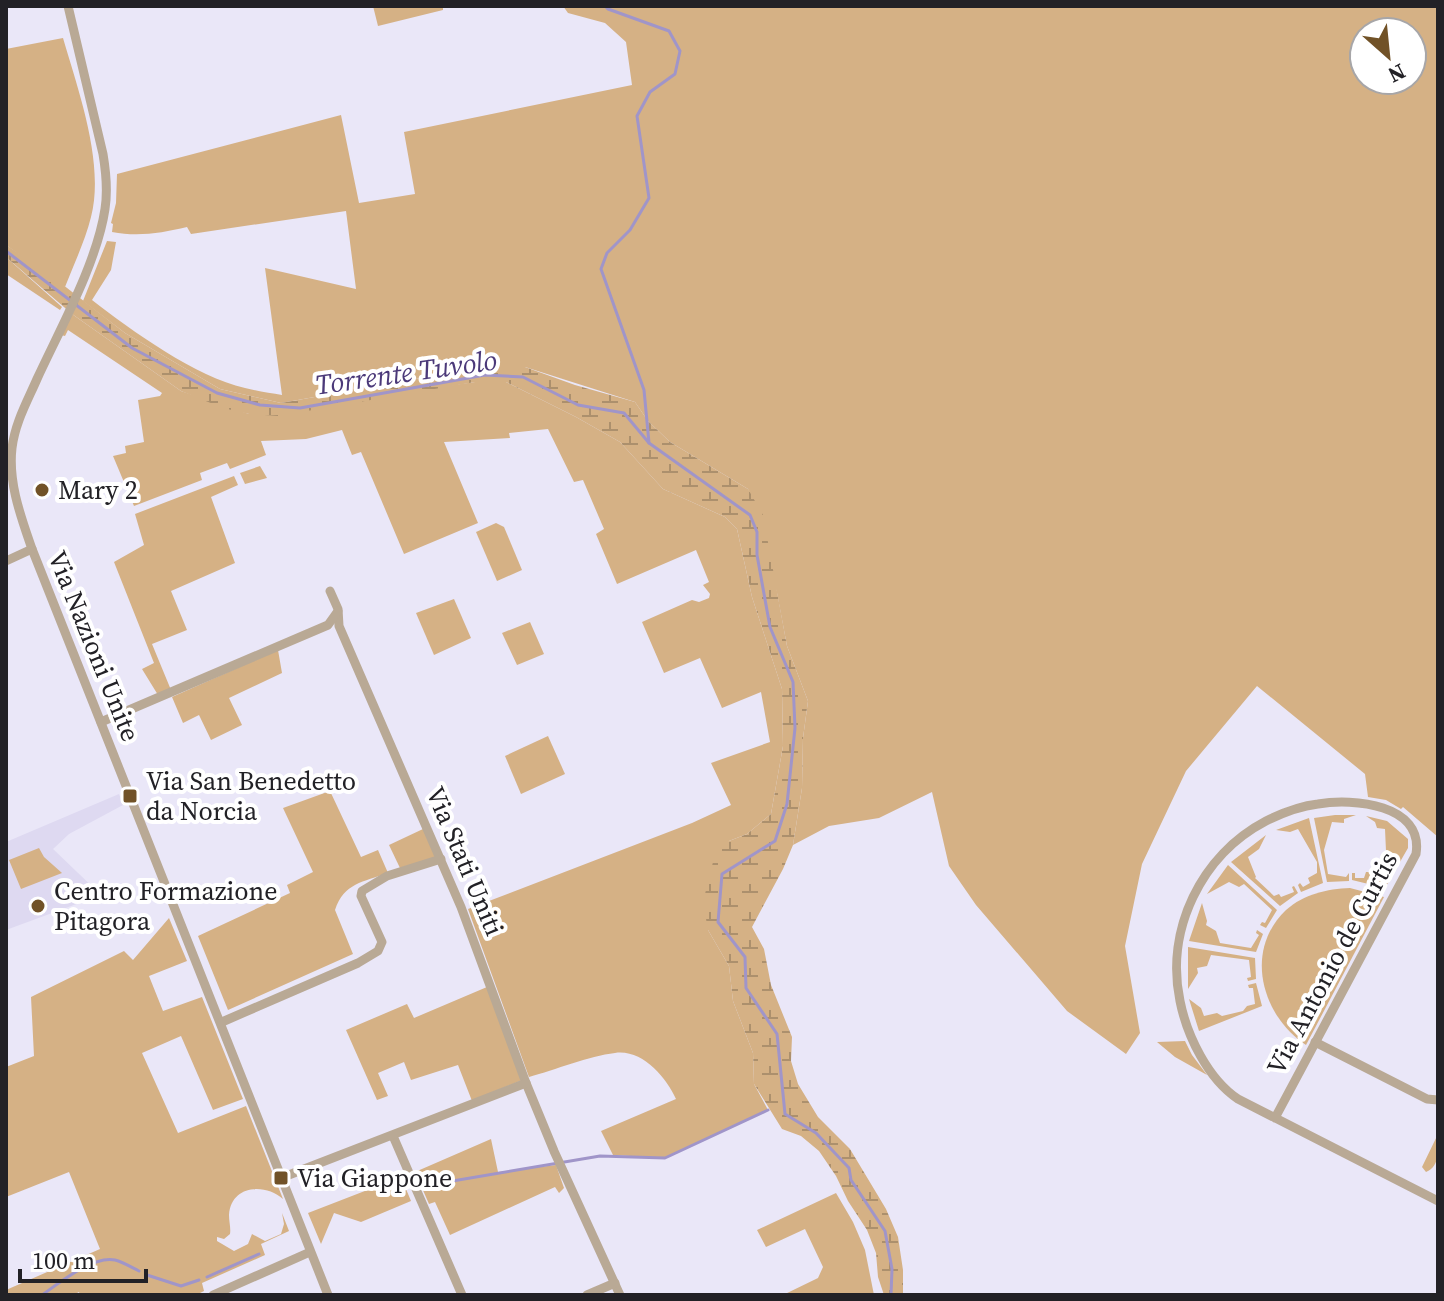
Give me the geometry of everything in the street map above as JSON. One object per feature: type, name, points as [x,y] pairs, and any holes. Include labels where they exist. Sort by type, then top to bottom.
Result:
[{"type":"street","name":"Via Nazioni Unite","points":[[68,6],[106,172],[105,209],[99,235],[77,292],[11,423],[11,473],[32,549],[328,1295]]},
{"type":"street","points":[[6,561],[32,549]]},
{"type":"street","name":"Via Stati Uniti","points":[[330,591],[338,609],[339,626],[490,978],[526,1083],[554,1151],[615,1283]]},
{"type":"street","points":[[328,625],[338,609]]},
{"type":"street","points":[[101,722],[328,625],[339,626]]},
{"type":"street","name":"Via Antonio de Curtis","points":[[1275,1118],[1416,854],[1418,842],[1415,832],[1387,808],[1358,803],[1321,803],[1292,810],[1266,821],[1222,854],[1188,906],[1178,941],[1176,978],[1183,1016],[1192,1038],[1228,1092],[1275,1118],[1438,1201]]},
{"type":"street","points":[[222,1022],[358,963],[378,951],[382,942],[361,896],[362,891],[387,876],[441,859]]},
{"type":"street","points":[[1315,1042],[1427,1099],[1438,1100]]},
{"type":"street","points":[[281,1178],[526,1083]]},
{"type":"street","points":[[393,1136],[462,1295]]},
{"type":"street","points":[[213,1295],[310,1252]]},
{"type":"street","points":[[587,1295],[615,1283],[620,1295]]},
{"type":"shaded area","points":[[119,794],[123,805],[69,834],[53,849],[101,895],[6,930],[6,842]]},
{"type":"green space","points":[[373,6],[443,6],[443,10],[378,26]]},
{"type":"green space","points":[[563,6],[1438,6],[1438,837],[1403,807],[1401,809],[1386,800],[1368,797],[1365,774],[1257,686],[1186,771],[1142,864],[1125,946],[1140,1033],[1126,1054],[1067,1011],[976,905],[949,866],[932,792],[879,818],[829,826],[793,845],[802,788],[803,738],[808,701],[787,646],[777,593],[748,489],[670,442],[648,421],[635,402],[525,367],[482,367],[281,403],[220,389],[125,333],[83,301],[107,241],[116,242],[111,270],[92,300],[145,339],[206,374],[245,388],[282,395],[265,268],[356,289],[346,211],[191,234],[187,227],[150,234],[112,232],[117,174],[341,115],[359,203],[415,194],[404,132],[632,85],[626,42],[605,23],[568,13]]},
{"type":"green space","points":[[63,38],[88,127],[95,174],[91,217],[65,287],[6,245],[6,49]]},
{"type":"green space","points":[[6,245],[40,267],[125,333],[220,389],[281,403],[482,367],[525,367],[635,402],[648,421],[670,442],[748,489],[763,515],[787,646],[808,701],[803,738],[802,788],[793,845],[752,927],[764,949],[771,985],[792,1037],[791,1061],[798,1084],[818,1117],[850,1149],[886,1209],[898,1237],[903,1295],[884,1295],[878,1277],[876,1253],[867,1230],[836,1176],[819,1151],[801,1136],[782,1129],[754,1084],[753,1053],[733,1001],[729,966],[708,930],[703,902],[715,854],[729,841],[747,834],[771,814],[783,746],[782,689],[752,597],[737,529],[725,517],[663,489],[620,442],[506,382],[475,382],[278,416],[223,408],[181,391],[72,314],[6,257]]},
{"type":"green space","points":[[6,257],[62,307],[60,310],[6,274]]},
{"type":"green space","points":[[72,314],[181,391],[249,414],[475,382],[506,382],[620,442],[663,489],[725,517],[737,529],[752,597],[782,689],[783,746],[771,814],[747,834],[729,841],[708,930],[729,966],[733,1001],[753,1053],[754,1084],[768,1110],[665,1158],[613,1155],[601,1131],[676,1099],[672,1091],[652,1066],[635,1055],[625,1053],[594,1057],[529,1077],[468,909],[731,805],[711,763],[770,742],[761,692],[722,708],[700,658],[664,673],[642,622],[692,600],[699,602],[709,598],[710,594],[703,585],[709,582],[696,550],[617,584],[596,534],[604,529],[583,480],[574,482],[548,429],[509,433],[510,438],[444,442],[478,523],[404,554],[361,452],[352,455],[342,430],[306,439],[261,441],[266,455],[230,469],[227,463],[200,473],[202,480],[134,506],[113,456],[126,453],[125,446],[144,442],[138,400],[162,393],[68,330],[65,336],[61,335]]},
{"type":"green space","points":[[260,466],[267,478],[245,484],[240,473]]},
{"type":"green space","points":[[234,476],[238,485],[211,497],[235,563],[171,591],[187,630],[152,644],[171,690],[158,695],[142,669],[154,663],[114,562],[144,545],[135,514]]},
{"type":"green space","points":[[496,523],[504,527],[522,570],[497,581],[476,532]]},
{"type":"green space","points":[[454,599],[471,638],[434,655],[416,613]]},
{"type":"green space","points":[[530,622],[544,654],[517,665],[502,633]]},
{"type":"green space","points":[[278,650],[282,673],[229,698],[242,725],[211,740],[199,715],[183,723],[172,697]]},
{"type":"green space","points":[[548,736],[565,774],[521,794],[505,756]]},
{"type":"green space","points":[[330,791],[361,857],[378,850],[388,873],[349,889],[335,910],[353,954],[228,1010],[198,936],[290,893],[287,885],[313,872],[283,808]]},
{"type":"green space","points":[[1356,815],[1344,819],[1344,823],[1332,822],[1324,850],[1328,874],[1346,877],[1349,873],[1349,881],[1327,882],[1314,818]]},
{"type":"green space","points":[[1366,816],[1387,821],[1408,839],[1408,848],[1385,888],[1352,880],[1352,873],[1355,873],[1355,878],[1364,878],[1366,872],[1379,872],[1386,851],[1385,829],[1377,828],[1375,822]]},
{"type":"green space","points":[[1309,818],[1323,883],[1301,892],[1298,885],[1300,883],[1303,887],[1310,883],[1308,878],[1317,873],[1317,862],[1298,829],[1290,832],[1276,830]]},
{"type":"green space","points":[[423,829],[436,857],[400,868],[389,845]]},
{"type":"green space","points":[[1266,835],[1259,849],[1248,857],[1255,878],[1274,896],[1294,892],[1294,886],[1298,893],[1280,906],[1231,862]]},
{"type":"green space","points":[[39,848],[44,857],[62,873],[21,889],[9,860]]},
{"type":"green space","points":[[1228,865],[1277,910],[1266,928],[1260,925],[1265,923],[1272,910],[1244,884],[1239,887],[1229,882],[1207,894]]},
{"type":"green space","points":[[1350,888],[1384,897],[1306,1045],[1291,1033],[1269,1000],[1263,982],[1265,944],[1273,926],[1286,910],[1300,900],[1316,893]]},
{"type":"green space","points":[[1202,903],[1206,925],[1216,931],[1220,943],[1251,948],[1259,935],[1257,930],[1263,934],[1256,952],[1189,941]]},
{"type":"green space","points":[[169,918],[187,961],[149,976],[163,1011],[202,997],[243,1099],[213,1110],[181,1036],[142,1053],[178,1133],[246,1106],[283,1199],[259,1189],[242,1193],[231,1205],[230,1234],[224,1239],[217,1237],[217,1241],[234,1251],[248,1244],[252,1234],[265,1241],[281,1234],[284,1224],[282,1213],[289,1231],[261,1244],[265,1255],[202,1283],[204,1291],[196,1295],[80,1295],[79,1292],[73,1295],[6,1295],[6,1290],[100,1249],[69,1172],[6,1197],[6,1067],[34,1056],[31,997],[124,951],[133,960]]},
{"type":"green space","points":[[1188,947],[1255,958],[1256,979],[1248,981],[1247,978],[1251,977],[1249,960],[1211,955],[1207,966],[1197,968],[1198,973],[1188,989]]},
{"type":"green space","points":[[1256,983],[1262,1006],[1199,1031],[1189,999],[1201,1008],[1204,1016],[1243,1011],[1255,1004],[1253,988],[1248,985]]},
{"type":"green space","points":[[487,987],[522,1080],[472,1101],[458,1065],[411,1080],[404,1062],[378,1073],[388,1096],[377,1100],[346,1030],[407,1004],[414,1018]]},
{"type":"green space","points":[[1185,1041],[1207,1075],[1175,1057],[1157,1042]]},
{"type":"green space","points":[[1438,1134],[1436,1161],[1426,1172],[1422,1167]]},
{"type":"green space","points":[[491,1139],[498,1172],[556,1165],[564,1188],[559,1193],[555,1187],[450,1235],[435,1202],[429,1204],[415,1172]]},
{"type":"green space","points":[[401,1177],[411,1201],[361,1222],[334,1213],[321,1244],[308,1213]]},
{"type":"green space","points":[[836,1193],[865,1250],[874,1295],[783,1295],[818,1278],[823,1267],[805,1229],[766,1247],[757,1230]]},
{"type":"waterway","points":[[605,6],[669,31],[680,51],[675,74],[650,92],[637,116],[649,198],[630,230],[607,253],[601,269],[644,390],[649,443]]},
{"type":"waterway","name":"Torrente Tuvolo","points":[[6,251],[132,348],[217,393],[260,405],[300,408],[485,375],[523,377],[578,405],[624,413],[649,443],[750,515],[757,532],[757,555],[770,627],[793,682],[795,728],[787,804],[775,841],[722,874],[718,922],[745,957],[746,988],[777,1034],[785,1114],[816,1133],[849,1168],[851,1180],[885,1231],[892,1269],[891,1295]]},
{"type":"waterway","points":[[423,1186],[600,1156],[665,1158],[768,1110]]},
{"type":"waterway","points":[[207,1277],[259,1254]]},
{"type":"waterway","points":[[42,1295],[77,1271],[97,1262],[115,1260],[139,1271]]},
{"type":"waterway","points":[[147,1275],[181,1286],[199,1280]]},
{"type":"place","name":"Mary 2","points":[[42,490]]},
{"type":"place","name":"Via San Benedetto da Norcia","points":[[130,796]]},
{"type":"place","name":"Centro Formazione Pitagora","points":[[38,906]]},
{"type":"place","name":"Via Giappone","points":[[281,1178]]}]
